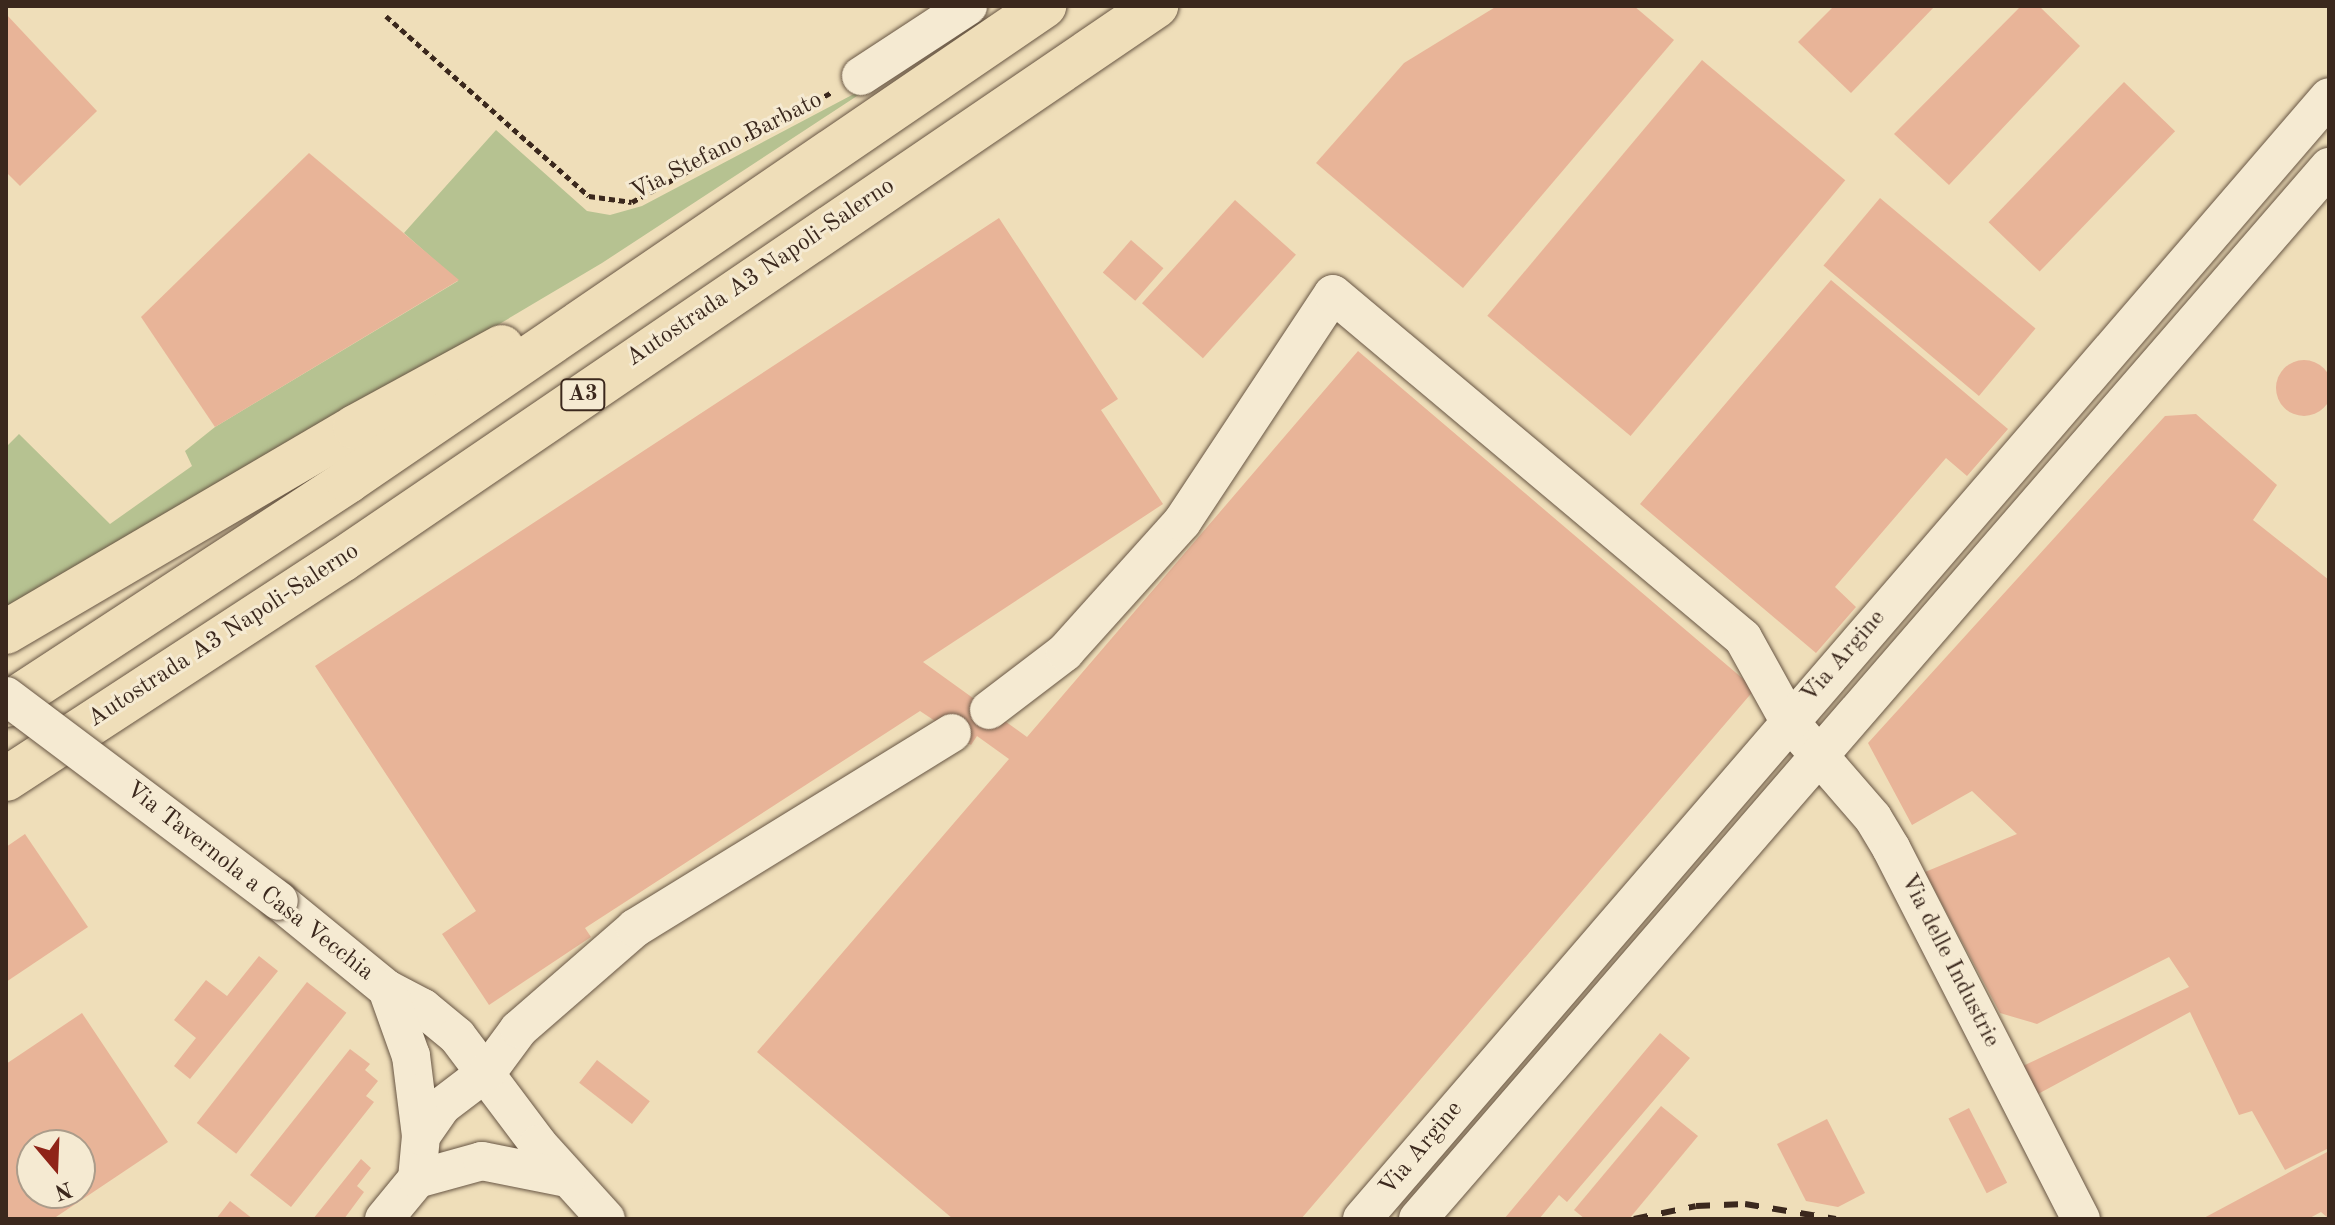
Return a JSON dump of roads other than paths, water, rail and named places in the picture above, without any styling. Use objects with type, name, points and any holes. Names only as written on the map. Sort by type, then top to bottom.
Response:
[{"type":"highway","name":"A3","points":[[6,705],[716,233],[1044,6]]},
{"type":"highway","name":"Autostrada A3 Napoli-Salerno","points":[[6,779],[342,560],[1156,6]]},
{"type":"highway","points":[[6,632],[355,427],[716,233]]},
{"type":"street","points":[[861,76],[968,6]]},
{"type":"street","name":"Via Argine","points":[[1362,1219],[2329,97]]},
{"type":"street","name":"Via Argine","points":[[1418,1219],[2329,167]]},
{"type":"street","name":"Via delle Industrie","points":[[989,710],[1065,652],[1182,522],[1333,294],[1743,638],[1789,721],[1873,818],[1891,848],[2081,1219]]},
{"type":"street","name":"Via Tavernola a Casa Vecchia","points":[[6,696],[279,901],[392,1001],[438,1019],[488,1071],[567,1178],[606,1219]]},
{"type":"street","points":[[421,1136],[442,1106],[488,1071],[519,1029],[635,928],[952,733]]},
{"type":"street","points":[[392,1001],[415,1079],[421,1136],[417,1179]]},
{"type":"street","points":[[384,1219],[417,1179],[445,1167],[482,1161],[567,1178]]},
{"type":"railway","points":[[1634,1219],[1696,1206],[1745,1204],[1836,1219]]}]
